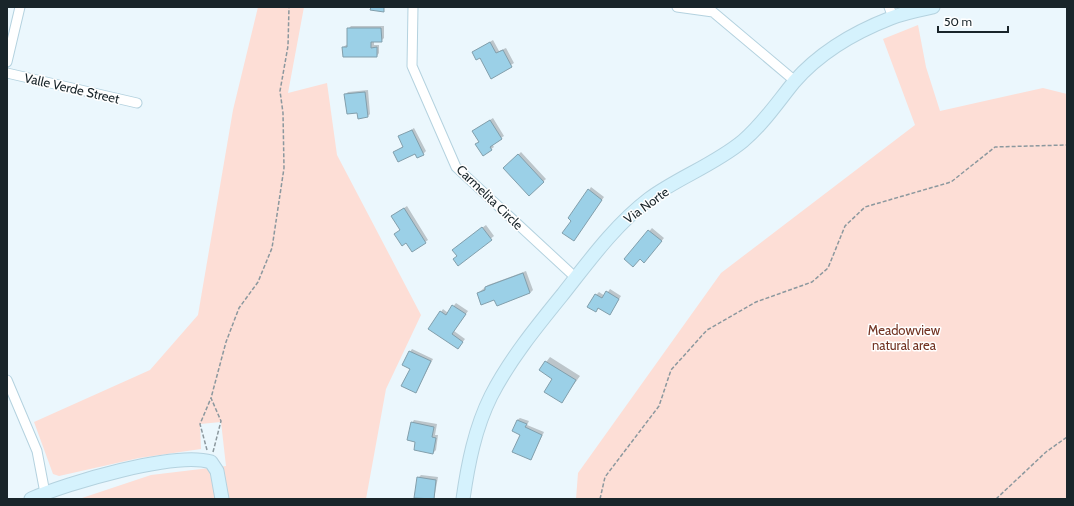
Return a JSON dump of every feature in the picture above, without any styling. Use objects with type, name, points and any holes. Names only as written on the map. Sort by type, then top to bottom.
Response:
[{"type":"street","points":[[7,62],[20,7]]},
{"type":"street","name":"Carmelita Circle","points":[[413,7],[412,66],[456,167],[576,278]]},
{"type":"street","points":[[677,7],[713,12],[795,81]]},
{"type":"street","name":"Via Norte","points":[[464,499],[467,467],[480,423],[491,396],[510,364],[535,329],[621,222],[650,198],[707,165],[742,141],[771,113],[795,81],[820,58],[847,38],[891,12],[933,7]]},
{"type":"street","name":"Valle Verde Street","points":[[7,74],[136,103]]},
{"type":"street","points":[[7,380],[37,451],[45,493]]},
{"type":"street","points":[[31,499],[45,493],[120,471],[172,462],[202,459],[211,462],[217,471],[222,499]]},
{"type":"path","points":[[211,462],[200,424],[211,398],[226,342],[239,308],[258,282],[272,248],[284,168],[283,113],[280,91],[288,46],[290,7]]},
{"type":"path","points":[[600,499],[605,476],[659,406],[671,370],[707,330],[756,302],[812,282],[828,268],[845,226],[864,207],[951,182],[995,147],[1067,145]]},
{"type":"path","points":[[211,398],[221,421],[211,462]]},
{"type":"path","points":[[996,499],[1046,452],[1067,437]]},
{"type":"green space","points":[[258,7],[304,7],[288,93],[327,83],[337,155],[421,315],[386,389],[366,499],[79,499],[151,475],[226,466],[221,422],[200,424],[201,449],[139,458],[59,476],[53,474],[34,422],[150,370],[198,315],[233,110]]},
{"type":"green space","name":"Meadowview natural area","points":[[918,25],[926,67],[940,111],[1043,88],[1067,94],[1067,499],[576,499],[578,473],[721,273],[915,125],[883,39]]},
{"type":"building","points":[[371,7],[384,7],[384,12],[370,10]]},
{"type":"building","points":[[347,28],[381,28],[382,42],[371,42],[371,48],[377,47],[377,57],[343,57],[342,47],[347,47]]},
{"type":"building","points":[[490,42],[496,53],[503,50],[512,67],[491,79],[480,58],[476,60],[472,52]]},
{"type":"building","points":[[365,92],[368,117],[358,119],[357,113],[347,114],[344,94]]},
{"type":"building","points":[[490,120],[502,139],[490,147],[492,150],[483,156],[475,144],[479,142],[472,131]]},
{"type":"building","points":[[412,130],[424,155],[417,158],[415,154],[398,162],[393,152],[403,147],[398,136]]},
{"type":"building","points":[[518,154],[544,182],[529,196],[503,168]]},
{"type":"building","points":[[588,189],[602,200],[574,241],[562,233],[571,221],[568,218]]},
{"type":"building","points":[[404,208],[426,243],[412,252],[406,243],[402,246],[394,234],[400,230],[391,216]]},
{"type":"building","points":[[482,227],[492,240],[458,266],[453,259],[457,256],[452,250]]},
{"type":"building","points":[[648,230],[662,241],[644,263],[640,259],[633,267],[624,259]]},
{"type":"building","points":[[523,273],[530,293],[497,306],[494,300],[481,305],[477,293],[485,290],[485,287]]},
{"type":"building","points":[[606,291],[619,299],[610,315],[598,308],[596,312],[587,307],[595,294],[602,298]]},
{"type":"building","points":[[452,305],[466,314],[452,334],[463,342],[458,349],[428,329],[440,311],[446,315]]},
{"type":"building","points":[[409,351],[431,361],[416,393],[401,386],[410,369],[402,365]]},
{"type":"building","points":[[545,361],[576,380],[562,403],[544,392],[552,379],[539,370]]},
{"type":"building","points":[[517,420],[527,424],[525,427],[542,435],[531,460],[512,452],[520,435],[512,431]]},
{"type":"building","points":[[411,422],[434,427],[432,437],[436,438],[433,454],[414,450],[415,442],[407,440]]},
{"type":"building","points":[[417,477],[436,480],[434,499],[414,498]]}]
